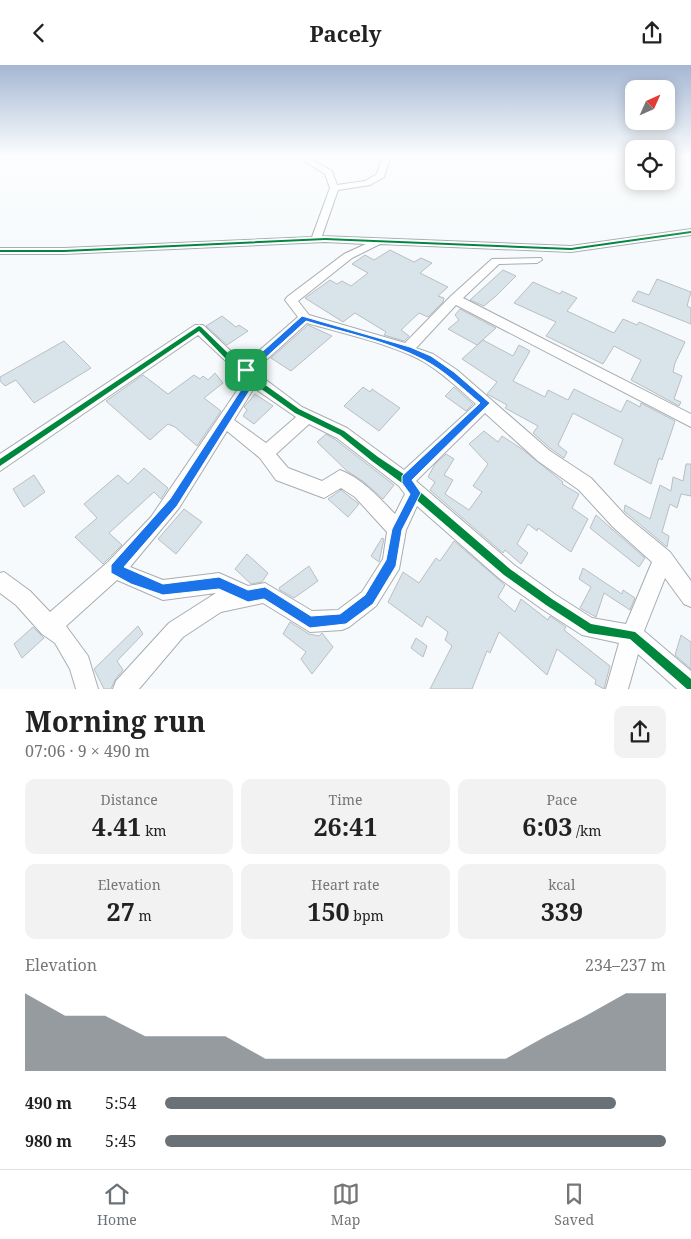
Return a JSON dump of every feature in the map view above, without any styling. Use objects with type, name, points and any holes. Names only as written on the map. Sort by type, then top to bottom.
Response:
[{"type":"street","points":[[316,240],[334,189],[332,184]]},
{"type":"street","points":[[334,189],[361,184]]},
{"type":"street","points":[[0,251],[64,251],[316,240],[571,249],[691,232]]},
{"type":"street","points":[[378,241],[348,256],[291,300],[305,318],[407,349],[428,358],[452,374],[544,456],[585,485],[619,521],[663,559],[691,597]]},
{"type":"street","points":[[407,349],[455,299],[496,261],[537,260]]},
{"type":"street","points":[[455,299],[691,421]]},
{"type":"street","points":[[50,627],[115,569],[173,502],[226,422],[249,375],[305,318]]},
{"type":"street","points":[[0,463],[199,328],[249,375],[297,411],[342,433],[375,459],[507,572],[589,628],[632,635],[691,686]]},
{"type":"street","points":[[124,689],[176,630],[217,603],[265,593],[310,622],[342,620],[369,599],[392,562],[397,529],[410,487],[486,403]]},
{"type":"street","points":[[266,453],[308,416]]},
{"type":"street","points":[[226,422],[266,453],[282,474],[324,490],[340,478],[361,491],[397,529]]},
{"type":"street","points":[[617,689],[632,635],[663,559]]},
{"type":"street","points":[[115,569],[135,580],[163,590],[219,583],[248,596]]},
{"type":"street","points":[[0,583],[4,582],[23,598],[50,627],[62,636],[80,664],[87,689]]},
{"type":"building","points":[[390,250],[414,262],[421,258],[432,263],[420,273],[448,287],[438,296],[444,298],[443,302],[428,317],[419,313],[401,330],[409,336],[404,341],[384,335],[386,332],[355,313],[343,322],[305,298],[330,280],[337,284],[342,281],[351,286],[368,273],[352,264],[365,255],[374,260]]},
{"type":"building","points":[[503,270],[516,276],[496,296],[484,306],[470,300]]},
{"type":"building","points":[[657,279],[691,292],[687,306],[691,308],[691,324],[632,301],[638,291],[649,295]]},
{"type":"building","points":[[533,282],[560,294],[562,291],[577,298],[567,311],[614,333],[623,319],[637,325],[639,322],[685,342],[673,372],[682,376],[674,399],[681,402],[679,406],[631,380],[641,360],[614,346],[603,364],[546,336],[556,322],[514,303]]},
{"type":"building","points":[[460,309],[496,328],[477,345],[448,329],[459,320],[455,315]]},
{"type":"building","points":[[222,316],[236,327],[239,325],[248,331],[227,345],[206,326]]},
{"type":"building","points":[[308,325],[332,336],[291,371],[271,358]]},
{"type":"building","points":[[483,340],[513,356],[519,345],[530,351],[513,381],[545,397],[548,390],[568,400],[574,389],[621,412],[627,400],[640,407],[641,403],[675,421],[662,460],[659,458],[651,484],[614,464],[623,439],[573,413],[558,445],[567,452],[564,458],[551,449],[533,433],[538,426],[505,408],[507,405],[487,394],[497,382],[462,359]]},
{"type":"building","points":[[64,341],[91,368],[34,403],[16,380],[5,386],[0,381],[0,377]]},
{"type":"building","points":[[215,373],[223,383],[204,398],[221,411],[197,446],[175,427],[168,424],[150,440],[106,401],[143,375],[168,394],[194,375],[200,379],[203,376],[208,380]]},
{"type":"building","points":[[363,387],[370,392],[372,389],[400,408],[379,431],[344,406]]},
{"type":"building","points":[[454,387],[473,404],[466,411],[445,396]]},
{"type":"building","points":[[255,394],[273,406],[254,424],[243,416],[247,410],[244,407]]},
{"type":"building","points":[[484,431],[498,442],[502,436],[522,449],[563,482],[562,484],[579,494],[572,508],[588,519],[571,552],[538,528],[537,531],[528,524],[517,544],[528,553],[521,564],[505,550],[503,553],[430,490],[435,482],[428,477],[435,464],[446,454],[454,459],[444,475],[453,480],[445,494],[469,510],[482,492],[473,486],[488,464],[469,444]]},
{"type":"building","points":[[326,434],[394,485],[383,499],[364,482],[347,471],[317,442]]},
{"type":"building","points":[[686,464],[691,464],[691,496],[681,494],[677,508],[670,504],[662,532],[669,536],[667,547],[624,511],[625,505],[650,519],[660,485],[671,491],[673,477],[683,481]]},
{"type":"building","points":[[144,468],[168,488],[161,499],[154,492],[109,533],[122,545],[103,564],[75,537],[97,518],[84,504],[118,475],[128,484]]},
{"type":"building","points":[[34,475],[45,492],[24,507],[13,489]]},
{"type":"building","points":[[341,490],[359,504],[348,517],[328,499]]},
{"type":"building","points":[[184,509],[202,522],[176,554],[158,539]]},
{"type":"building","points":[[596,515],[645,558],[639,567],[590,528]]},
{"type":"building","points":[[382,538],[384,539],[379,562],[371,556]]},
{"type":"building","points":[[454,541],[505,585],[498,597],[515,612],[521,599],[548,620],[550,616],[566,627],[564,630],[610,666],[604,689],[595,684],[596,680],[557,649],[547,675],[499,632],[490,653],[487,651],[472,689],[430,689],[452,646],[445,640],[448,632],[427,616],[422,627],[388,602],[403,572],[419,583],[436,558],[440,561]]},
{"type":"building","points":[[247,554],[268,573],[262,582],[251,584],[235,569]]},
{"type":"building","points":[[309,566],[318,581],[294,598],[280,590],[279,588]]},
{"type":"building","points":[[583,568],[622,594],[623,590],[635,598],[630,610],[604,593],[596,617],[580,608],[591,587],[579,579]]},
{"type":"building","points":[[290,622],[309,634],[319,636],[322,633],[333,647],[312,674],[301,659],[306,652],[283,634]]},
{"type":"building","points":[[138,626],[143,634],[117,661],[123,670],[111,689],[104,689],[94,669]]},
{"type":"building","points":[[33,627],[44,638],[22,658],[14,644]]},
{"type":"building","points":[[681,635],[691,642],[691,669],[675,655]]},
{"type":"building","points":[[416,638],[427,646],[423,657],[411,648]]},
{"type":"cycle path","points":[[0,251],[64,251],[325,239],[571,249],[691,232]]},
{"type":"cycle path","points":[[0,463],[199,328],[229,358],[246,370],[252,379],[297,411],[342,433],[405,480],[415,493],[507,572],[589,628],[632,635],[691,686]]},
{"type":"route","points":[[305,318],[365,338],[407,349],[428,358],[452,374],[486,403],[406,480],[416,493],[397,529],[392,562],[369,599],[342,620],[310,622],[265,593],[248,596],[219,583],[163,590],[135,580],[115,569],[157,523],[173,502],[226,422],[252,379],[246,370],[305,318]]}]
